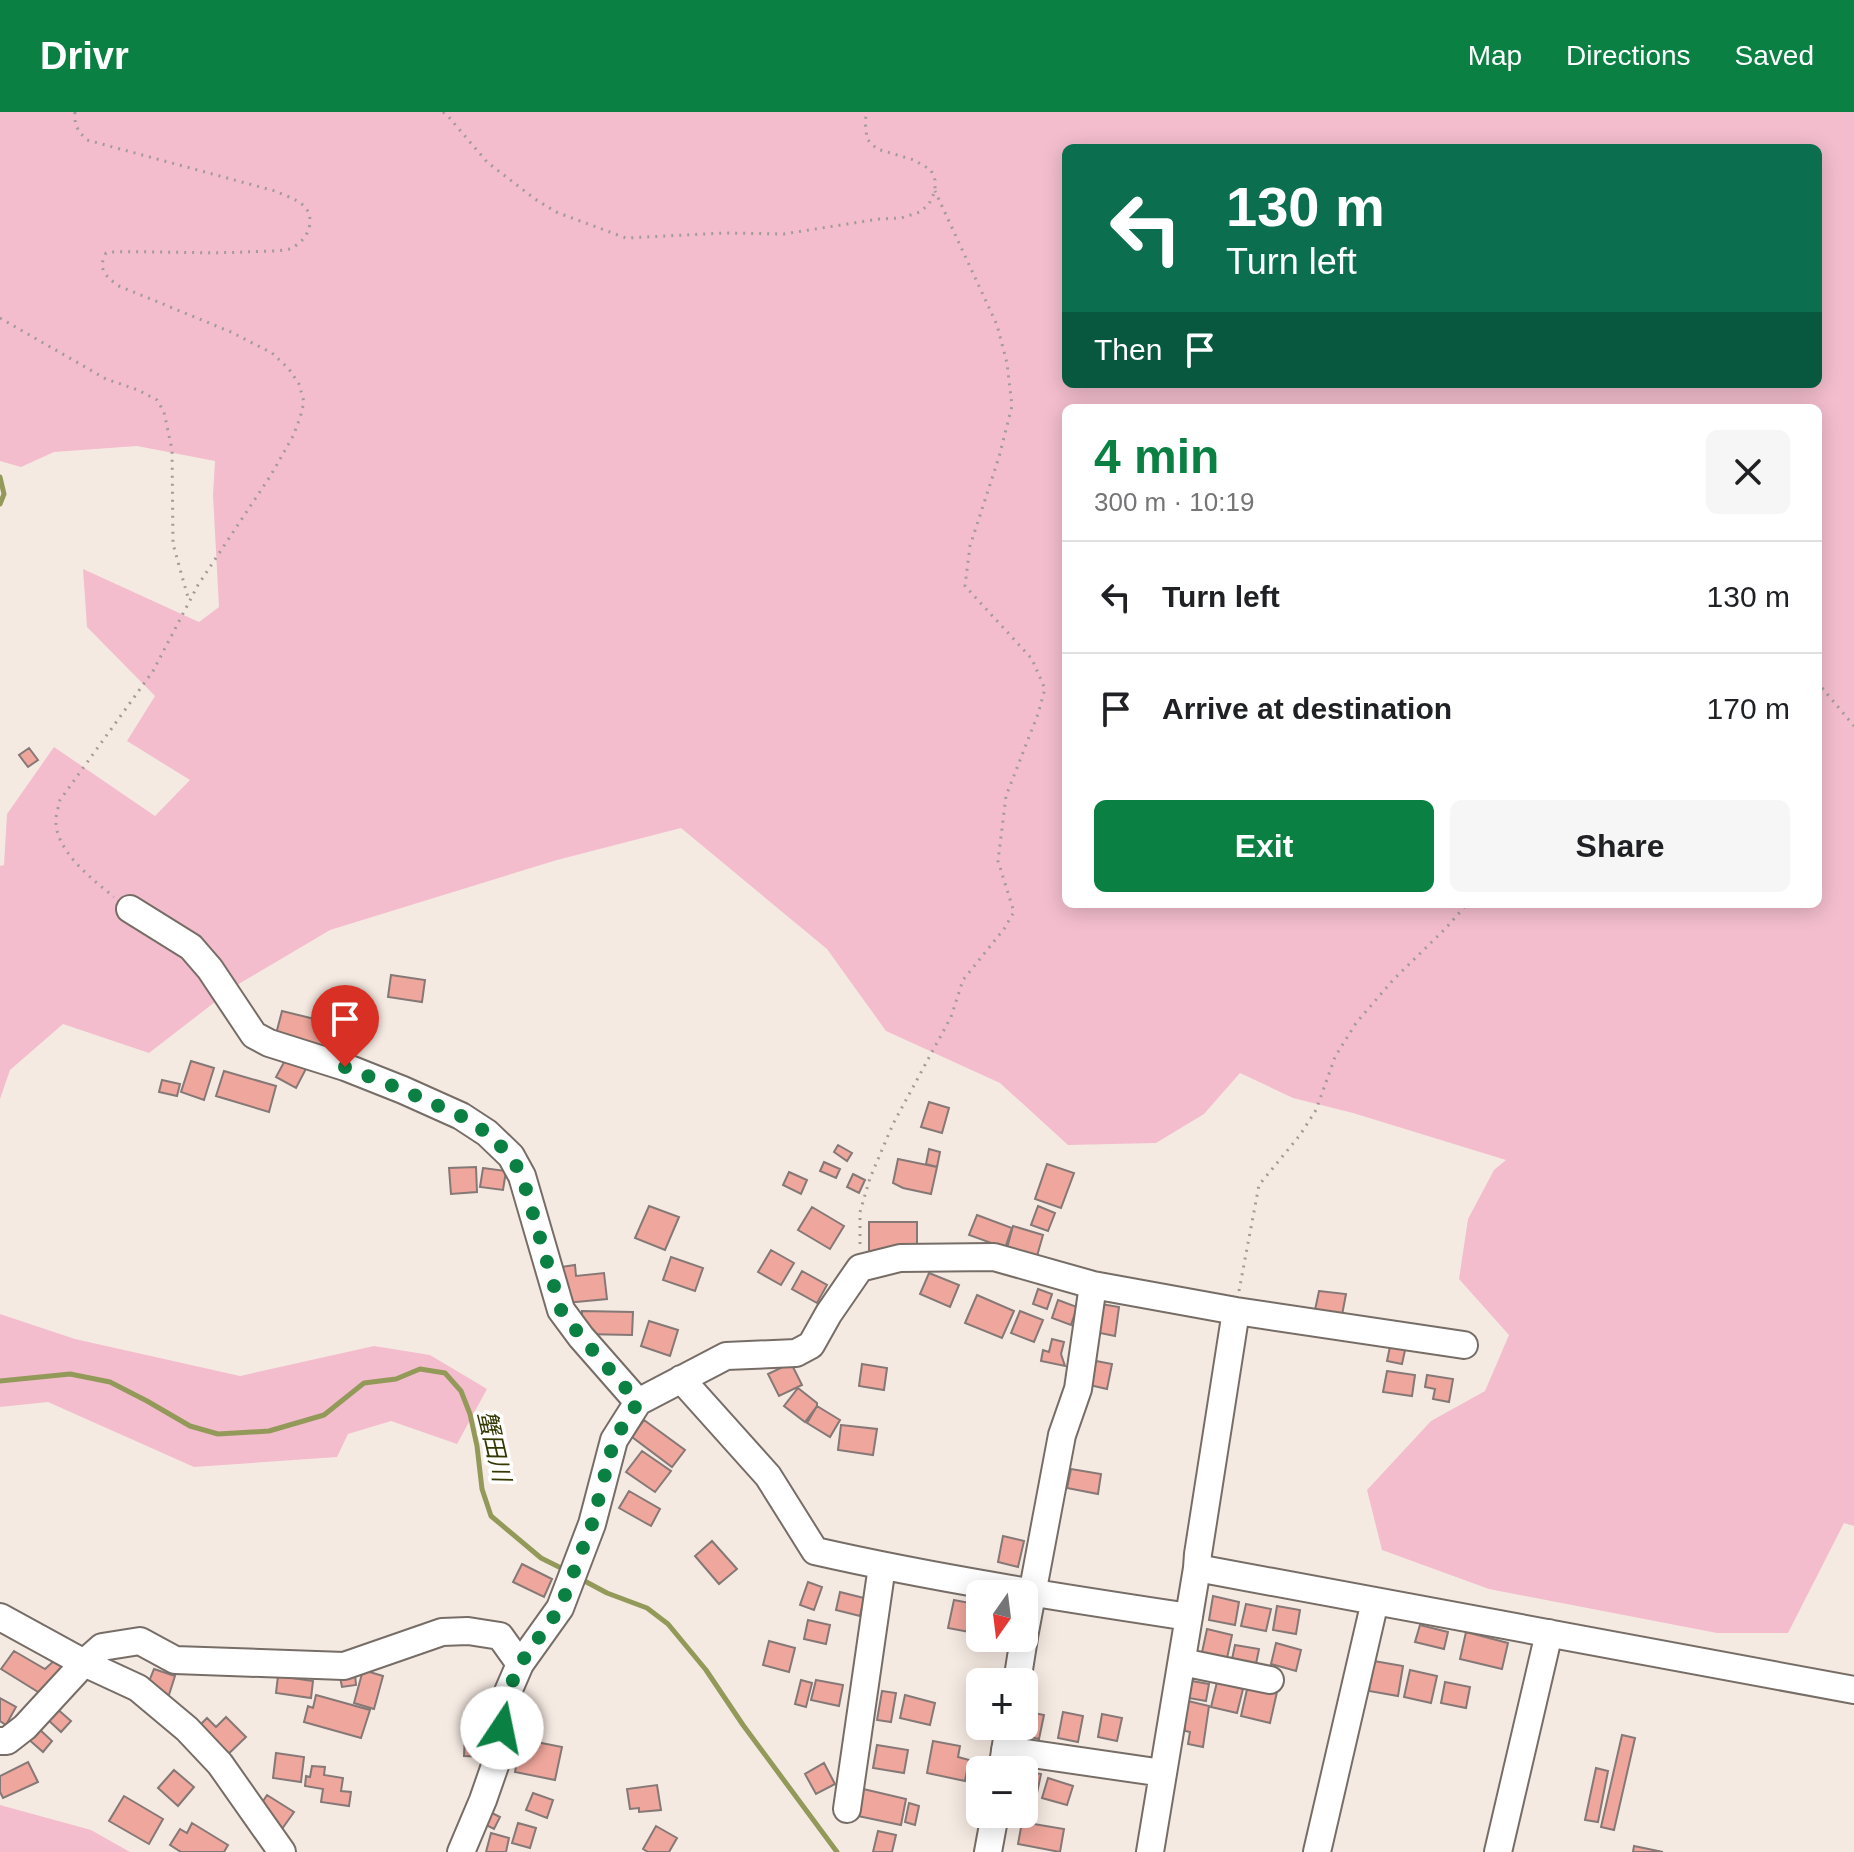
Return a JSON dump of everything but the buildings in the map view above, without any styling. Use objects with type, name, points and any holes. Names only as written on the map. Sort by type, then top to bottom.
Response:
[{"type":"street","points":[[130,909],[191,947],[210,969],[254,1035],[269,1043],[345,1067],[461,1116],[487,1133],[511,1156],[522,1176],[561,1310],[638,1402]]},
{"type":"street","points":[[461,1852],[499,1754],[504,1701],[520,1664],[560,1608],[592,1524],[614,1440],[638,1402],[726,1356],[796,1353],[811,1345],[860,1268],[900,1258],[994,1257],[1093,1285],[1236,1311],[1464,1345]]},
{"type":"street","points":[[1033,1580],[1062,1435],[1078,1389],[1093,1285]]},
{"type":"street","points":[[1150,1852],[1236,1311]]},
{"type":"street","points":[[681,1379],[768,1476],[815,1551],[966,1581]]},
{"type":"street","points":[[847,1809],[882,1566]]},
{"type":"street","points":[[1197,1568],[1854,1690]]},
{"type":"street","points":[[1038,1593],[1189,1617]]},
{"type":"street","points":[[1317,1852],[1375,1601]]},
{"type":"street","points":[[0,1617],[84,1663],[138,1688],[187,1729],[220,1764],[282,1852]]},
{"type":"street","points":[[0,1741],[7,1741],[25,1727],[102,1647],[140,1641],[175,1660],[344,1666],[442,1632],[468,1631],[500,1636],[520,1664]]},
{"type":"street","points":[[1498,1852],[1549,1633]]},
{"type":"street","points":[[1182,1662],[1270,1680]]},
{"type":"street","points":[[1005,1749],[1163,1773]]},
{"type":"street","points":[[988,1852],[992,1828]]},
{"type":"path","points":[[75,112],[74,123],[87,140],[275,191],[298,201],[310,216],[310,229],[291,248],[220,253],[113,252],[106,253],[102,260],[101,269],[107,278],[119,286],[231,332],[272,353],[299,384],[304,402],[293,436],[189,601],[153,671],[60,800],[55,820],[61,846],[94,881],[130,909]]},
{"type":"path","points":[[443,112],[487,162],[535,199],[556,212],[626,238],[724,233],[784,234],[901,218],[920,212],[929,204],[935,191],[931,170],[914,160],[877,149],[867,139],[867,112]]},
{"type":"path","points":[[860,1268],[860,1212],[870,1178],[893,1124],[951,1017],[963,980],[1014,912],[998,861],[1006,796],[1045,689],[1032,659],[965,586],[970,546],[1012,406],[1007,363],[997,325],[935,191]]},
{"type":"path","points":[[0,318],[106,379],[157,400],[164,412],[172,450],[173,544],[189,601]]},
{"type":"path","points":[[1822,686],[1854,726]]},
{"type":"path","points":[[1236,1311],[1259,1185],[1316,1110],[1335,1057],[1356,1023],[1464,908]]},
{"type":"shaded area","points":[[0,112],[1854,112],[1854,1526],[1844,1523],[1788,1633],[1717,1633],[1489,1589],[1382,1550],[1367,1490],[1431,1421],[1485,1391],[1509,1335],[1459,1279],[1468,1219],[1494,1170],[1506,1160],[1293,1098],[1240,1073],[1204,1114],[1156,1143],[1068,1145],[1000,1083],[886,1031],[827,949],[681,828],[557,860],[330,930],[237,985],[149,1053],[63,1024],[10,1070],[0,1099],[0,866],[4,865],[7,814],[54,747],[155,816],[190,780],[127,741],[155,696],[87,627],[83,569],[199,622],[219,607],[213,495],[215,461],[137,446],[54,452],[21,467],[0,461]]},
{"type":"shaded area","points":[[0,1314],[75,1339],[240,1376],[374,1346],[430,1355],[487,1389],[457,1444],[391,1421],[348,1434],[337,1457],[194,1467],[48,1402],[0,1407]]},
{"type":"shaded area","points":[[0,1805],[91,1830],[130,1852],[0,1852]]},
{"type":"waterway","name":"蟹田川","points":[[0,477],[4,494],[0,504]]},
{"type":"waterway","name":"蟹田川","points":[[0,1381],[70,1374],[110,1382],[190,1426],[218,1434],[269,1431],[324,1415],[364,1383],[396,1379],[420,1369],[445,1373],[461,1391],[470,1414],[482,1489],[491,1516],[541,1558],[567,1571]]},
{"type":"waterway","name":"蟹田川","points":[[579,1578],[607,1593],[647,1608],[668,1624],[706,1670],[837,1852]]},
{"type":"route","points":[[345,1067],[461,1116],[487,1133],[511,1156],[522,1176],[561,1310],[638,1402],[614,1440],[592,1524],[560,1608],[520,1664],[504,1701],[502,1728]]}]
